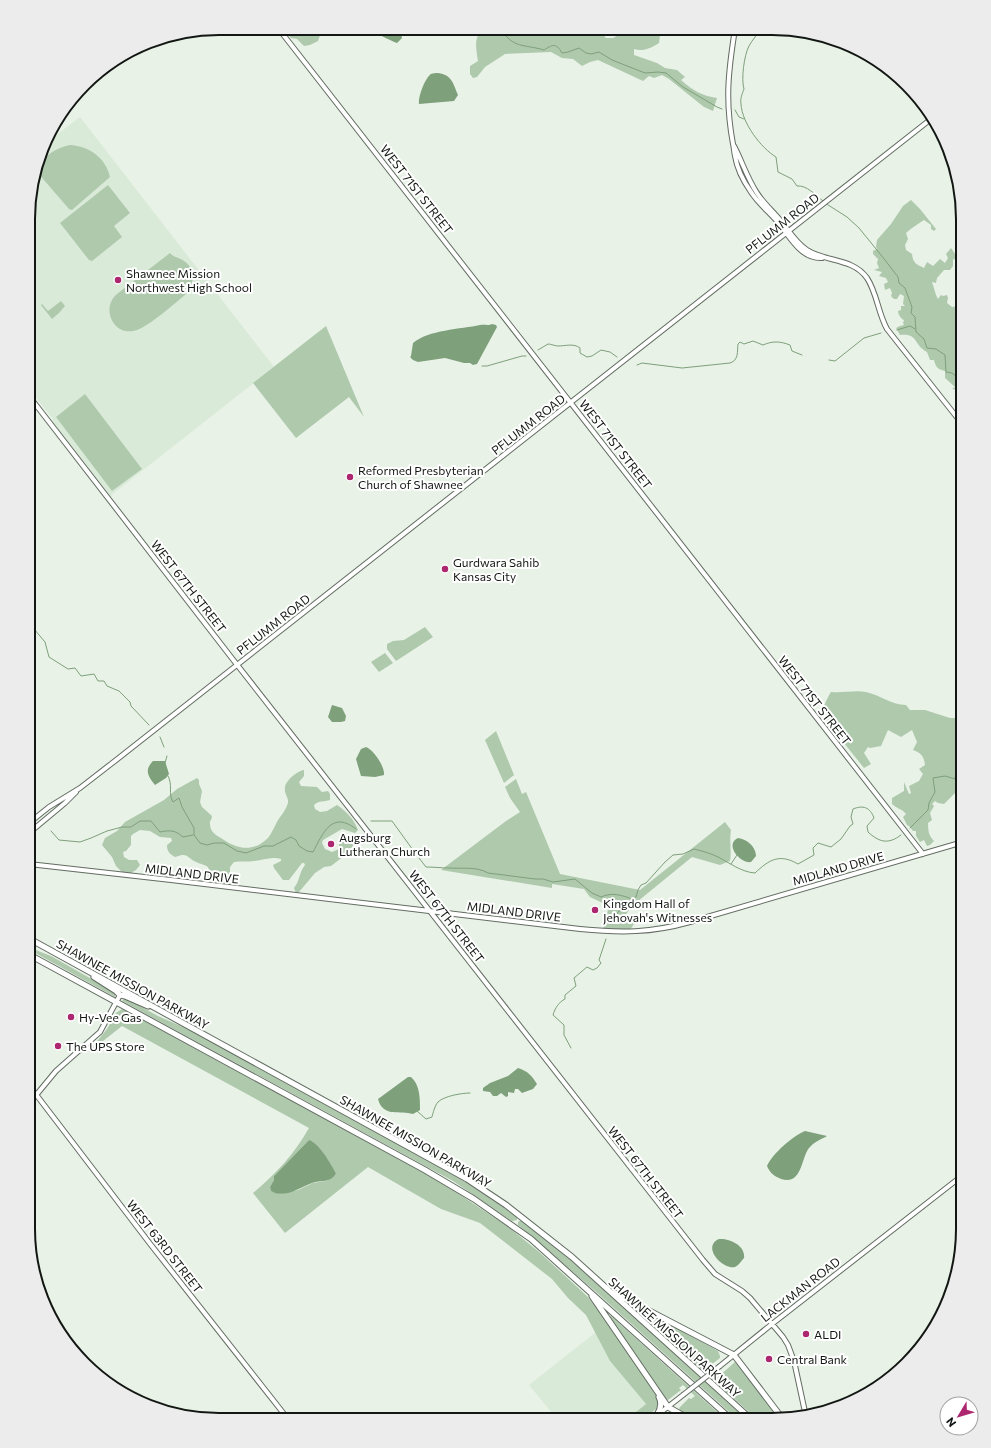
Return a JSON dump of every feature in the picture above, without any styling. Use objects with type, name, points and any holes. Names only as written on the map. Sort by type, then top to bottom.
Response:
[{"type":"highway","name":"SHAWNEE MISSION PARKWAY","points":[[35,942],[467,1179],[506,1205],[547,1236],[606,1287],[744,1413]]},
{"type":"highway","name":"SHAWNEE MISSION PARKWAY","points":[[35,958],[450,1184],[494,1212],[550,1255],[724,1413]]},
{"type":"highway","points":[[78,966],[100,982],[116,990],[120,995],[171,1016]]},
{"type":"highway","points":[[585,1287],[608,1318],[668,1407],[679,1413]]},
{"type":"highway","points":[[606,1287],[734,1355],[778,1413]]},
{"type":"highway","points":[[652,1384],[661,1401],[661,1407],[658,1413]]},
{"type":"street","name":"WEST 71ST STREET","points":[[283,35],[923,854]]},
{"type":"street","points":[[734,35],[729,69],[728,107],[734,146],[756,192],[762,201],[776,215],[788,232],[806,249],[824,258],[850,264],[866,277],[872,289],[881,319],[887,329],[956,419]]},
{"type":"street","name":"PFLUMM ROAD","points":[[35,818],[80,788],[928,122]]},
{"type":"street","name":"WEST 67TH STREET","points":[[35,404],[714,1274],[742,1291],[750,1298],[783,1337],[792,1354],[804,1410]]},
{"type":"street","name":"PFLUMM ROAD","points":[[35,828],[65,803],[80,788]]},
{"type":"street","name":"MIDLAND DRIVE","points":[[35,865],[605,932],[642,932],[696,921],[956,844]]},
{"type":"street","points":[[37,1094],[56,1071],[100,1032],[120,995]]},
{"type":"street","name":"WEST 63RD STREET","points":[[37,1094],[151,1246],[283,1413]]},
{"type":"street","name":"LACKMAN ROAD","points":[[660,1413],[956,1180]]},
{"type":"shaded area","points":[[289,35],[320,35],[318,41],[304,46],[297,39],[291,38]]},
{"type":"shaded area","points":[[380,35],[401,35],[402,38],[397,43]]},
{"type":"shaded area","points":[[478,35],[603,35],[606,38],[613,38],[618,35],[660,35],[659,43],[647,49],[634,49],[634,55],[657,63],[665,68],[677,70],[685,77],[681,80],[689,87],[702,94],[717,98],[713,111],[704,107],[662,75],[654,78],[649,76],[643,81],[598,60],[582,66],[573,59],[562,58],[551,52],[505,54],[485,67],[477,77],[473,78],[470,74],[470,66],[478,61],[476,41]]},
{"type":"shaded area","points":[[431,74],[443,74],[451,80],[458,95],[454,101],[419,104],[421,92],[426,79]]},
{"type":"shaded area","name":"Shawnee Mission Northwest High School","points":[[80,117],[274,367],[110,496],[54,424],[52,418],[35,397],[35,207],[41,172],[55,136]]},
{"type":"shaded area","points":[[64,146],[77,146],[96,154],[105,164],[110,177],[72,210],[69,209],[40,176],[46,157]]},
{"type":"shaded area","points":[[108,185],[130,213],[114,226],[122,237],[92,261],[89,260],[60,223]]},
{"type":"shaded area","points":[[911,200],[936,229],[934,231],[931,229],[931,225],[924,220],[906,233],[908,239],[905,245],[906,250],[912,254],[914,261],[917,264],[924,268],[927,262],[933,266],[940,259],[945,263],[948,258],[946,254],[951,248],[956,255],[956,260],[953,259],[953,266],[950,270],[944,270],[937,278],[936,283],[932,282],[938,299],[941,295],[947,295],[947,303],[952,307],[956,306],[956,390],[952,389],[955,387],[945,378],[945,371],[937,367],[934,360],[930,360],[927,352],[913,338],[906,335],[900,335],[896,328],[904,325],[904,320],[898,311],[901,310],[901,306],[905,306],[903,304],[904,296],[900,294],[897,299],[894,299],[891,296],[892,293],[890,288],[885,290],[884,284],[888,282],[886,278],[879,276],[882,272],[874,270],[879,268],[877,263],[878,259],[873,254],[873,251],[877,249],[877,240],[891,224],[903,206]]},
{"type":"shaded area","points":[[170,253],[184,261],[191,268],[193,277],[191,287],[185,295],[142,328],[129,331],[122,330],[116,326],[110,314],[112,300],[117,294]]},
{"type":"shaded area","points":[[61,301],[65,306],[52,319],[41,305],[42,304],[48,311]]},
{"type":"shaded area","points":[[492,324],[496,325],[497,327],[477,364],[473,365],[470,363],[445,358],[418,362],[410,357],[413,343],[427,335]]},
{"type":"shaded area","points":[[326,326],[364,417],[349,397],[296,438],[253,383]]},
{"type":"shaded area","points":[[85,394],[142,469],[112,491],[56,417]]},
{"type":"shaded area","points":[[425,627],[433,637],[396,661],[387,649],[387,644],[393,641],[404,640]]},
{"type":"shaded area","points":[[385,653],[393,663],[379,672],[371,662]]},
{"type":"shaded area","points":[[858,691],[876,695],[901,705],[906,705],[910,710],[925,710],[950,718],[956,718],[956,792],[944,804],[935,801],[932,804],[934,806],[930,813],[932,820],[928,823],[928,826],[930,835],[934,841],[930,845],[927,846],[924,840],[920,842],[916,836],[916,831],[913,831],[907,825],[903,817],[906,814],[892,804],[892,798],[904,791],[904,782],[909,794],[911,793],[909,786],[919,781],[923,774],[919,769],[925,765],[925,762],[922,755],[913,750],[917,742],[912,730],[901,737],[888,730],[881,746],[868,747],[864,753],[871,764],[864,768],[820,713],[831,692]]},
{"type":"shaded area","points":[[332,705],[342,708],[346,716],[345,721],[332,722],[328,717]]},
{"type":"shaded area","points":[[496,731],[514,775],[504,783],[485,740]]},
{"type":"shaded area","points":[[366,747],[378,759],[383,768],[384,775],[375,777],[361,776],[356,759],[361,749]]},
{"type":"shaded area","points":[[153,761],[165,761],[169,774],[166,778],[155,785],[150,779],[148,773],[150,764]]},
{"type":"shaded area","points":[[304,770],[304,776],[299,782],[301,786],[317,787],[322,792],[328,791],[330,794],[330,800],[316,803],[314,805],[315,809],[320,812],[327,811],[337,805],[344,810],[354,822],[358,830],[355,833],[342,829],[323,840],[322,843],[325,849],[332,852],[339,849],[339,843],[346,838],[354,837],[359,839],[344,856],[331,866],[324,867],[315,873],[299,892],[296,893],[294,888],[305,865],[304,863],[302,863],[289,880],[283,880],[273,865],[281,861],[281,859],[271,858],[234,862],[230,867],[230,885],[205,880],[205,876],[209,870],[208,867],[185,855],[173,856],[167,847],[167,845],[172,841],[171,838],[160,837],[150,831],[140,830],[133,834],[131,836],[131,845],[126,851],[123,852],[124,857],[129,860],[137,860],[140,865],[136,870],[129,874],[122,872],[116,866],[112,857],[102,845],[105,838],[117,831],[125,822],[164,800],[177,789],[197,778],[202,791],[200,802],[202,807],[212,816],[210,823],[213,832],[227,842],[239,847],[244,848],[256,846],[268,838],[286,809],[288,803],[285,790],[287,782],[295,774]]},
{"type":"shaded area","points":[[516,779],[522,794],[526,792],[560,874],[640,890],[725,822],[731,830],[730,861],[720,865],[692,857],[632,906],[624,917],[634,924],[630,930],[603,929],[609,906],[590,897],[584,889],[552,884],[552,888],[441,870],[520,812],[510,798],[505,787]]},
{"type":"shaded area","points":[[738,838],[748,842],[753,847],[756,856],[751,862],[742,860],[735,853],[733,845],[734,841]]},
{"type":"shaded area","points":[[35,950],[51,956],[111,990],[115,994],[115,997],[35,953]]},
{"type":"shaded area","points":[[127,999],[158,1016],[190,1030],[456,1176],[517,1216],[517,1220],[512,1221],[453,1181],[122,1001]]},
{"type":"shaded area","points":[[122,1009],[426,1174],[507,1226],[538,1251],[587,1296],[599,1310],[657,1396],[659,1403],[657,1408],[651,1413],[635,1413],[646,1404],[610,1361],[586,1315],[568,1298],[552,1279],[480,1223],[441,1209],[368,1167],[285,1233],[253,1193],[284,1163],[309,1128],[122,1026],[93,1049],[94,1045],[107,1029],[116,1013]],"holes":[[[309,1140],[331,1164],[336,1173],[326,1181],[313,1183],[298,1190],[280,1194],[271,1191],[270,1187],[274,1180],[274,1176]]]},
{"type":"shaded area","points":[[518,1068],[527,1072],[537,1084],[533,1089],[522,1093],[518,1089],[515,1089],[514,1093],[508,1092],[508,1096],[506,1097],[501,1093],[497,1096],[493,1096],[490,1092],[483,1091],[483,1088],[490,1083],[508,1076]]},
{"type":"shaded area","points":[[408,1077],[411,1077],[414,1080],[418,1088],[420,1096],[420,1110],[413,1114],[392,1112],[384,1109],[380,1105],[378,1099]]},
{"type":"shaded area","points":[[805,1131],[827,1136],[815,1142],[809,1148],[806,1152],[800,1170],[793,1179],[781,1179],[774,1175],[769,1171],[767,1166],[770,1161],[795,1136]]},
{"type":"shaded area","points":[[309,1140],[317,1145],[331,1164],[336,1173],[334,1176],[329,1180],[312,1183],[286,1193],[281,1194],[271,1191],[270,1187],[274,1180],[274,1176]]},
{"type":"shaded area","points":[[521,1220],[560,1250],[739,1413],[730,1413],[595,1291],[518,1225],[518,1222]]},
{"type":"shaded area","points":[[719,1239],[732,1241],[740,1246],[744,1254],[744,1258],[735,1267],[730,1267],[720,1262],[713,1252],[712,1247]]},
{"type":"shaded area","points":[[632,1304],[718,1351],[720,1358],[707,1368],[717,1378],[735,1362],[775,1413],[750,1413],[631,1306]]},
{"type":"shaded area","points":[[611,1316],[718,1413],[682,1413],[679,1408],[689,1398],[691,1399],[695,1396],[683,1385],[679,1388],[681,1390],[668,1400],[665,1399],[609,1317]]},
{"type":"shaded area","points":[[596,1332],[610,1361],[646,1404],[635,1413],[552,1413],[529,1385]]},
{"type":"waterway","points":[[505,35],[510,40],[520,45],[544,50],[549,47],[556,46],[562,53],[579,48],[586,53],[591,54],[599,52],[612,60],[645,73],[666,73],[683,87],[722,109]]},
{"type":"waterway","points":[[756,35],[747,50],[744,61],[744,89],[741,96],[741,102],[745,119],[753,134],[764,148],[776,157],[778,172],[792,179],[797,186],[808,189],[823,201]]},
{"type":"waterway","points":[[735,110],[739,117],[744,119]]},
{"type":"waterway","points":[[825,203],[847,217],[859,228],[898,277],[899,283],[905,288],[912,307],[911,313],[915,317],[916,332],[924,339],[927,348],[936,349],[945,355],[946,372],[952,373],[956,376]]},
{"type":"waterway","points":[[897,330],[910,326],[915,329]]},
{"type":"waterway","points":[[829,360],[835,361],[864,338],[881,333]]},
{"type":"waterway","points":[[637,365],[642,363],[682,368],[730,363],[736,358],[738,344],[740,342],[744,344],[753,341],[763,345],[776,342],[790,345],[792,351],[802,355]]},
{"type":"waterway","points":[[538,350],[548,344],[558,346],[572,345],[578,346],[580,348],[580,353],[587,357],[592,356],[601,350],[610,352],[617,357]]},
{"type":"waterway","points":[[482,366],[526,356]]},
{"type":"waterway","points":[[35,630],[45,642],[49,657],[68,669],[75,668],[81,676],[94,674],[98,681],[104,681],[107,686],[119,691],[149,725]]},
{"type":"waterway","points":[[160,737],[164,747]]},
{"type":"waterway","points":[[165,763],[167,756]]},
{"type":"waterway","points":[[910,828],[928,810],[929,803],[935,792],[933,778],[945,776],[955,779],[956,771]]},
{"type":"waterway","points":[[168,776],[173,802],[179,798],[182,807],[194,828],[194,835],[200,843],[207,845],[224,843],[237,851],[246,853],[264,846],[273,846],[291,837],[296,840],[299,846],[307,851],[313,852],[325,831],[334,823],[341,822],[356,829]]},
{"type":"waterway","points":[[419,858],[426,867],[479,869],[488,873],[543,879],[553,882],[575,879],[592,893],[601,897],[613,894],[632,899],[636,897],[641,885],[646,883],[673,855],[683,854],[694,849],[706,852],[740,869],[755,873],[765,865],[775,860],[785,859],[798,864],[814,855],[813,848],[818,843],[831,847],[841,839],[853,824],[851,817],[853,809],[860,807],[868,809],[872,814],[874,818],[867,826],[868,832],[876,838],[888,841],[901,835]]},
{"type":"waterway","points":[[51,831],[59,840],[80,842],[107,831],[122,827],[131,827],[140,821],[151,821],[160,832],[172,831],[183,837],[193,835]]},
{"type":"waterway","points":[[371,821],[392,821],[413,850]]},
{"type":"waterway","points":[[731,864],[737,855]]},
{"type":"waterway","points":[[611,924],[618,912],[628,905],[632,899]]},
{"type":"waterway","points":[[571,1048],[564,1035],[564,1025],[553,1015],[555,1010],[565,999],[565,995],[576,986],[574,978],[587,967],[593,970],[601,963],[599,960],[606,939]]},
{"type":"waterway","points":[[417,1111],[426,1119],[432,1117],[436,1105],[444,1098],[453,1095],[470,1093]]},
{"type":"place","name":"Shawnee Mission Northwest High School","points":[[118,280]]},
{"type":"place","name":"Reformed Presbyterian Church of Shawnee","points":[[350,477]]},
{"type":"place","name":"Gurdwara Sahib Kansas City","points":[[445,569]]},
{"type":"place","name":"Augsburg Lutheran Church","points":[[331,844]]},
{"type":"place","name":"Kingdom Hall of Jehovah's Witnesses","points":[[595,910]]},
{"type":"place","name":"Hy-Vee Gas","points":[[71,1017]]},
{"type":"place","name":"The UPS Store","points":[[58,1046]]},
{"type":"place","name":"ALDI","points":[[806,1334]]},
{"type":"place","name":"Central Bank","points":[[769,1359]]}]
